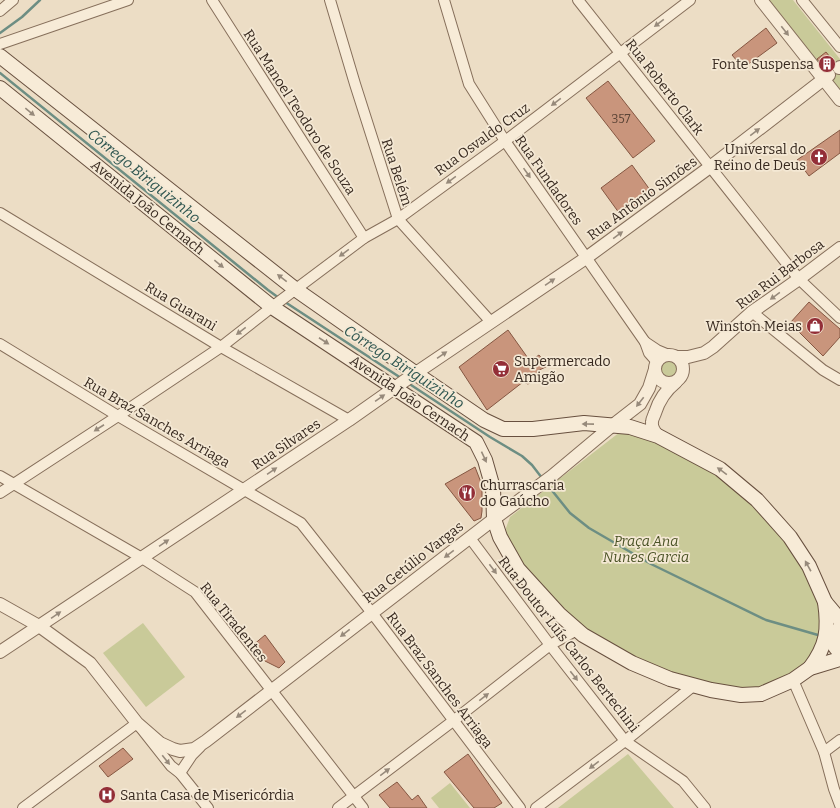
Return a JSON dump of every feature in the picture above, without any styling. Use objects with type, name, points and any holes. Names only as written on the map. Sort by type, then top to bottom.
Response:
[{"type":"main road","name":"Avenida João Cernach","points":[[0,56],[291,292],[405,380],[476,442],[485,460],[494,488],[494,519],[500,537],[518,569],[559,614],[583,635],[632,663],[670,679],[711,690],[741,694],[761,694],[793,680],[810,668],[840,659]]},
{"type":"main road","name":"Avenida João Cernach","points":[[0,88],[274,305],[405,380],[503,429],[533,429],[584,423],[630,427],[658,436],[720,469],[758,500],[790,537],[809,566],[825,602],[840,620]]},
{"type":"main road","points":[[810,668],[818,658],[827,631],[825,602]]},
{"type":"main road","points":[[840,628],[837,630],[835,635],[834,644],[840,652]]},
{"type":"street","points":[[0,11],[13,0]]},
{"type":"street","points":[[0,44],[128,0]]},
{"type":"street","name":"Rua Manoel Teodoro de Souza","points":[[212,0],[364,238]]},
{"type":"street","name":"Rua Belém","points":[[330,0],[398,219],[491,322]]},
{"type":"street","name":"Rua Roberto Clark","points":[[578,0],[798,279],[840,318]]},
{"type":"street","name":"Rua Osvaldo Cruz","points":[[0,493],[118,416],[221,346],[364,238],[398,219],[505,141],[690,0]]},
{"type":"street","points":[[761,0],[826,77],[840,100]]},
{"type":"street","points":[[802,0],[840,47]]},
{"type":"street","name":"Rua Fundadores","points":[[447,1],[469,84],[505,141],[645,342],[656,366]]},
{"type":"street","name":"Rua Antônio Simões","points":[[586,258],[710,167],[826,77]]},
{"type":"street","name":"Rua Guarani","points":[[0,213],[221,346],[349,420]]},
{"type":"street","name":"Rua Rui Barbosa","points":[[673,356],[688,357],[704,353],[752,312],[840,248]]},
{"type":"street","name":"Rua Silvares","points":[[0,652],[349,420],[405,380],[586,258]]},
{"type":"street","points":[[752,312],[823,370],[840,380]]},
{"type":"street","name":"Rua Fundadores","points":[[645,342],[657,350],[673,356]]},
{"type":"street","name":"Rua Braz Sanches Arriaga","points":[[0,344],[118,416],[301,523],[372,613],[520,808]]},
{"type":"street","points":[[658,436],[652,427],[657,404],[668,389],[680,379],[684,369],[680,360],[673,356],[662,357],[656,366],[657,378],[668,384],[676,382]]},
{"type":"street","name":"Rua Getúlio Vargas","points":[[180,773],[192,755],[206,741],[552,476],[640,404],[649,388],[656,366]]},
{"type":"street","name":"Rua Tiradentes","points":[[0,476],[142,558],[195,592],[363,808]]},
{"type":"street","name":"Rua Doutor Luís Carlos Bertechini","points":[[470,538],[550,645],[626,741],[683,781],[705,808]]},
{"type":"street","points":[[0,604],[39,626],[90,663],[171,766],[180,773],[208,808]]},
{"type":"street","points":[[338,808],[550,645],[577,630]]},
{"type":"street","points":[[793,680],[824,752],[840,806]]},
{"type":"street","points":[[536,808],[626,741],[693,686]]},
{"type":"street","points":[[137,723],[160,743],[173,750],[180,751],[194,748],[206,741]]},
{"type":"street","points":[[23,808],[137,723]]},
{"type":"street","points":[[824,752],[840,740]]},
{"type":"green space","points":[[756,0],[793,0],[840,59],[840,105]]},
{"type":"green space","points":[[668,361],[674,364],[677,370],[674,376],[668,379],[662,376],[659,370],[662,364]]},
{"type":"green space","name":"Praça Ana Nunes Garcia","points":[[620,432],[634,433],[652,439],[700,463],[741,492],[792,549],[819,601],[824,626],[811,661],[785,679],[754,689],[717,686],[650,666],[584,631],[531,579],[507,540],[506,528],[510,517]]},
{"type":"green space","points":[[143,623],[185,677],[146,707],[103,653]]},
{"type":"green space","points":[[628,754],[674,808],[558,808]]},
{"type":"green space","points":[[450,783],[470,808],[439,808],[431,798]]},
{"type":"building","points":[[766,28],[777,43],[743,68],[732,55]]},
{"type":"building","points":[[826,52],[834,62],[832,68],[825,69],[817,59]]},
{"type":"building","points":[[608,81],[655,141],[633,158],[586,98]]},
{"type":"building","name":"Universal do Reino de Deus","points":[[840,130],[840,153],[809,176],[797,160]]},
{"type":"building","points":[[632,165],[653,194],[622,217],[601,188]]},
{"type":"building","name":"Winston Meias","points":[[809,302],[840,329],[840,337],[823,356],[790,323]]},
{"type":"building","name":"Supermercado Amigão","points":[[508,330],[530,361],[539,355],[548,366],[537,371],[538,378],[528,384],[523,382],[487,410],[459,367]]},
{"type":"building","name":"Churrascaria do Gaúcho","points":[[475,467],[482,485],[482,511],[481,518],[474,521],[445,484]]},
{"type":"building","points":[[265,635],[285,662],[279,668],[265,661],[252,646]]},
{"type":"building","points":[[123,748],[133,759],[108,777],[99,766]]},
{"type":"building","points":[[468,754],[502,803],[494,808],[474,808],[444,772]]},
{"type":"building","points":[[397,782],[412,800],[418,795],[427,808],[390,808],[379,795]]},
{"type":"waterway","points":[[0,33],[22,17],[40,0]]},
{"type":"waterway","name":"Córrego Biriguizinho","points":[[0,73],[279,298]]},
{"type":"waterway","name":"Córrego Biriguizinho","points":[[285,302],[401,378]]},
{"type":"waterway","name":"Córrego Biriguizinho","points":[[408,383],[490,437],[522,456],[532,465],[542,478]]},
{"type":"waterway","name":"Córrego Biriguizinho","points":[[546,483],[570,513],[589,528],[651,564],[766,620],[818,635]]},
{"type":"place","name":"Fonte Suspensa","points":[[827,64]]},
{"type":"place","name":"Universal do Reino de Deus","points":[[819,157]]},
{"type":"place","name":"Winston Meias","points":[[815,326]]},
{"type":"place","name":"Supermercado Amigão","points":[[501,369]]},
{"type":"place","name":"Churrascaria do Gaúcho","points":[[467,493]]},
{"type":"place","name":"Santa Casa de Misericórdia","points":[[107,795]]}]
